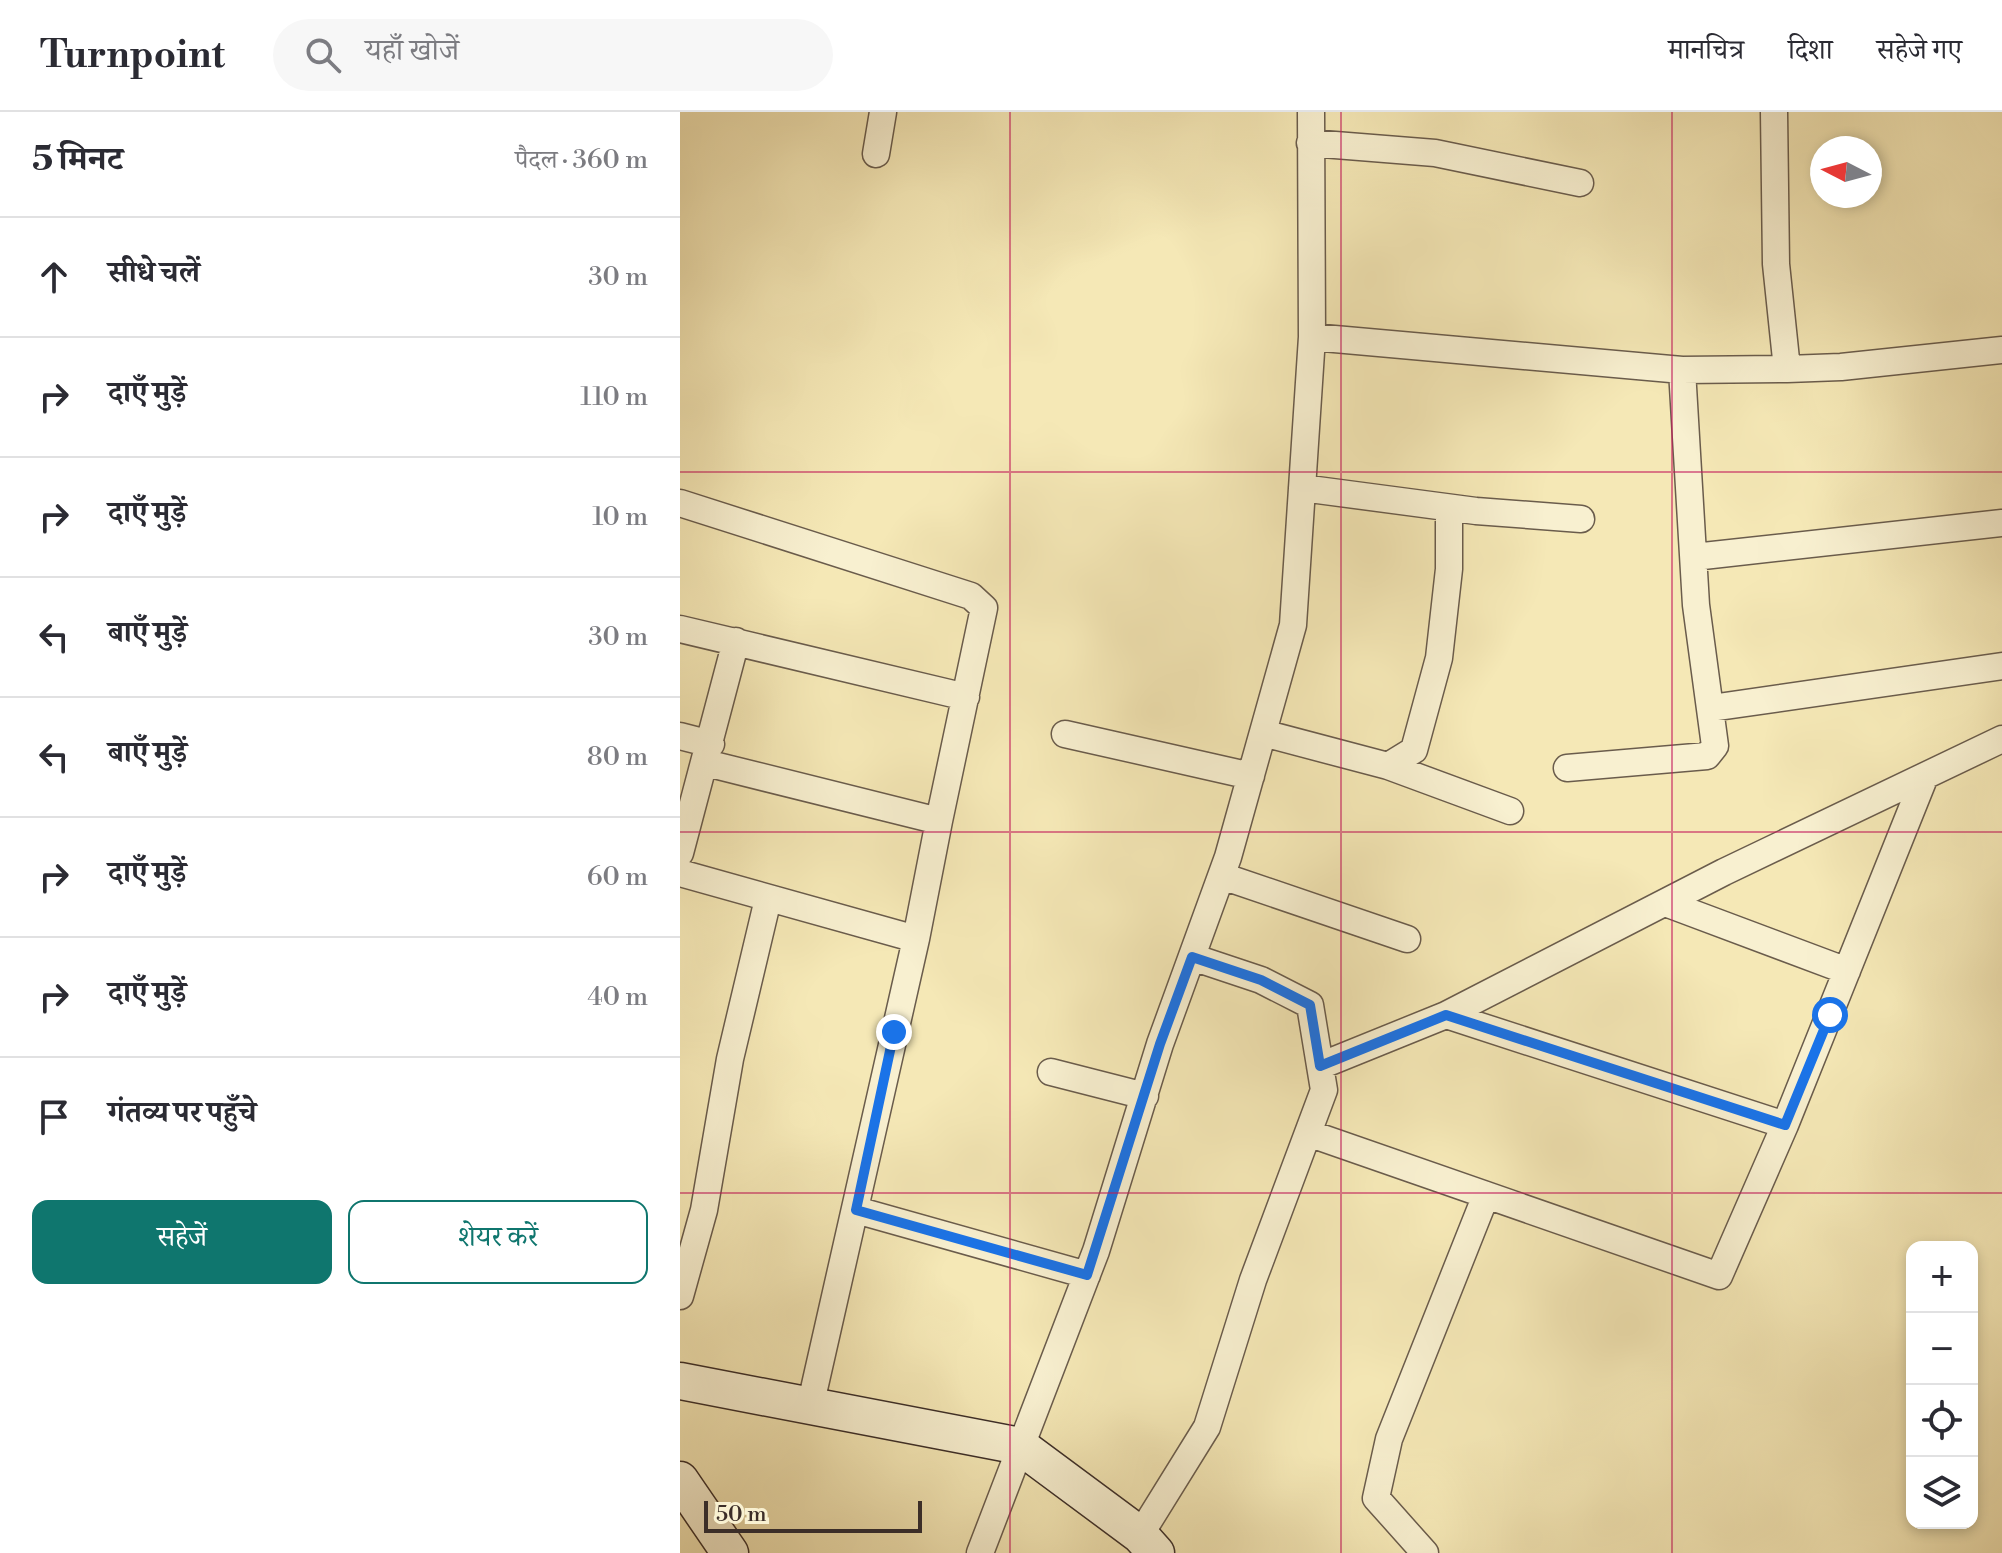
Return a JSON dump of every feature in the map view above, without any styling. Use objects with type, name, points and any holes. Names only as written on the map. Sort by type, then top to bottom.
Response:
[{"type":"street","points":[[876,154],[883,112]]},
{"type":"street","points":[[980,1553],[1087,1275],[1192,957],[1222,876],[1293,625],[1312,337],[1311,112]]},
{"type":"street","points":[[1774,112],[1776,264],[1787,369]]},
{"type":"street","points":[[1310,143],[1435,153],[1580,183]]},
{"type":"street","points":[[1312,337],[1682,370],[1841,367],[2002,350]]},
{"type":"street","points":[[1567,768],[1707,756],[1715,746],[1696,605],[1682,370]]},
{"type":"street","points":[[1302,488],[1449,508],[1581,519]]},
{"type":"street","points":[[680,503],[971,596],[984,608],[916,939],[810,1407]]},
{"type":"street","points":[[1388,766],[1414,750],[1439,658],[1449,569],[1449,508]]},
{"type":"street","points":[[1694,557],[2002,523]]},
{"type":"street","points":[[680,629],[966,697]]},
{"type":"street","points":[[680,853],[709,753],[736,641]]},
{"type":"street","points":[[1711,708],[2002,666]]},
{"type":"street","points":[[1263,733],[1388,766],[1510,811]]},
{"type":"street","points":[[1065,734],[1251,776]]},
{"type":"street","points":[[680,736],[709,753],[939,821]]},
{"type":"street","points":[[1320,1066],[1446,1015],[1668,904],[1724,872],[2002,739]]},
{"type":"street","points":[[1308,1133],[1719,1276],[1785,1125],[1925,776]]},
{"type":"street","points":[[680,873],[916,939]]},
{"type":"street","points":[[1222,876],[1407,939]]},
{"type":"street","points":[[680,1296],[704,1210],[730,1059],[768,899]]},
{"type":"street","points":[[1668,904],[1847,971]]},
{"type":"street","points":[[680,1381],[1020,1446],[1148,1544],[1207,1427],[1253,1280],[1324,1090],[1310,1005],[1261,980],[1192,957]]},
{"type":"street","points":[[1446,1015],[1785,1125]]},
{"type":"street","points":[[1051,1072],[1145,1096]]},
{"type":"street","points":[[1425,1553],[1376,1498],[1389,1439],[1486,1195]]},
{"type":"street","points":[[856,1210],[1087,1275]]},
{"type":"street","points":[[680,1480],[730,1553]]},
{"type":"route","points":[[894,1032],[856,1210],[1087,1275],[1160,1044],[1192,957],[1261,980],[1310,1005],[1320,1066],[1446,1015],[1785,1125],[1830,1015]]}]
